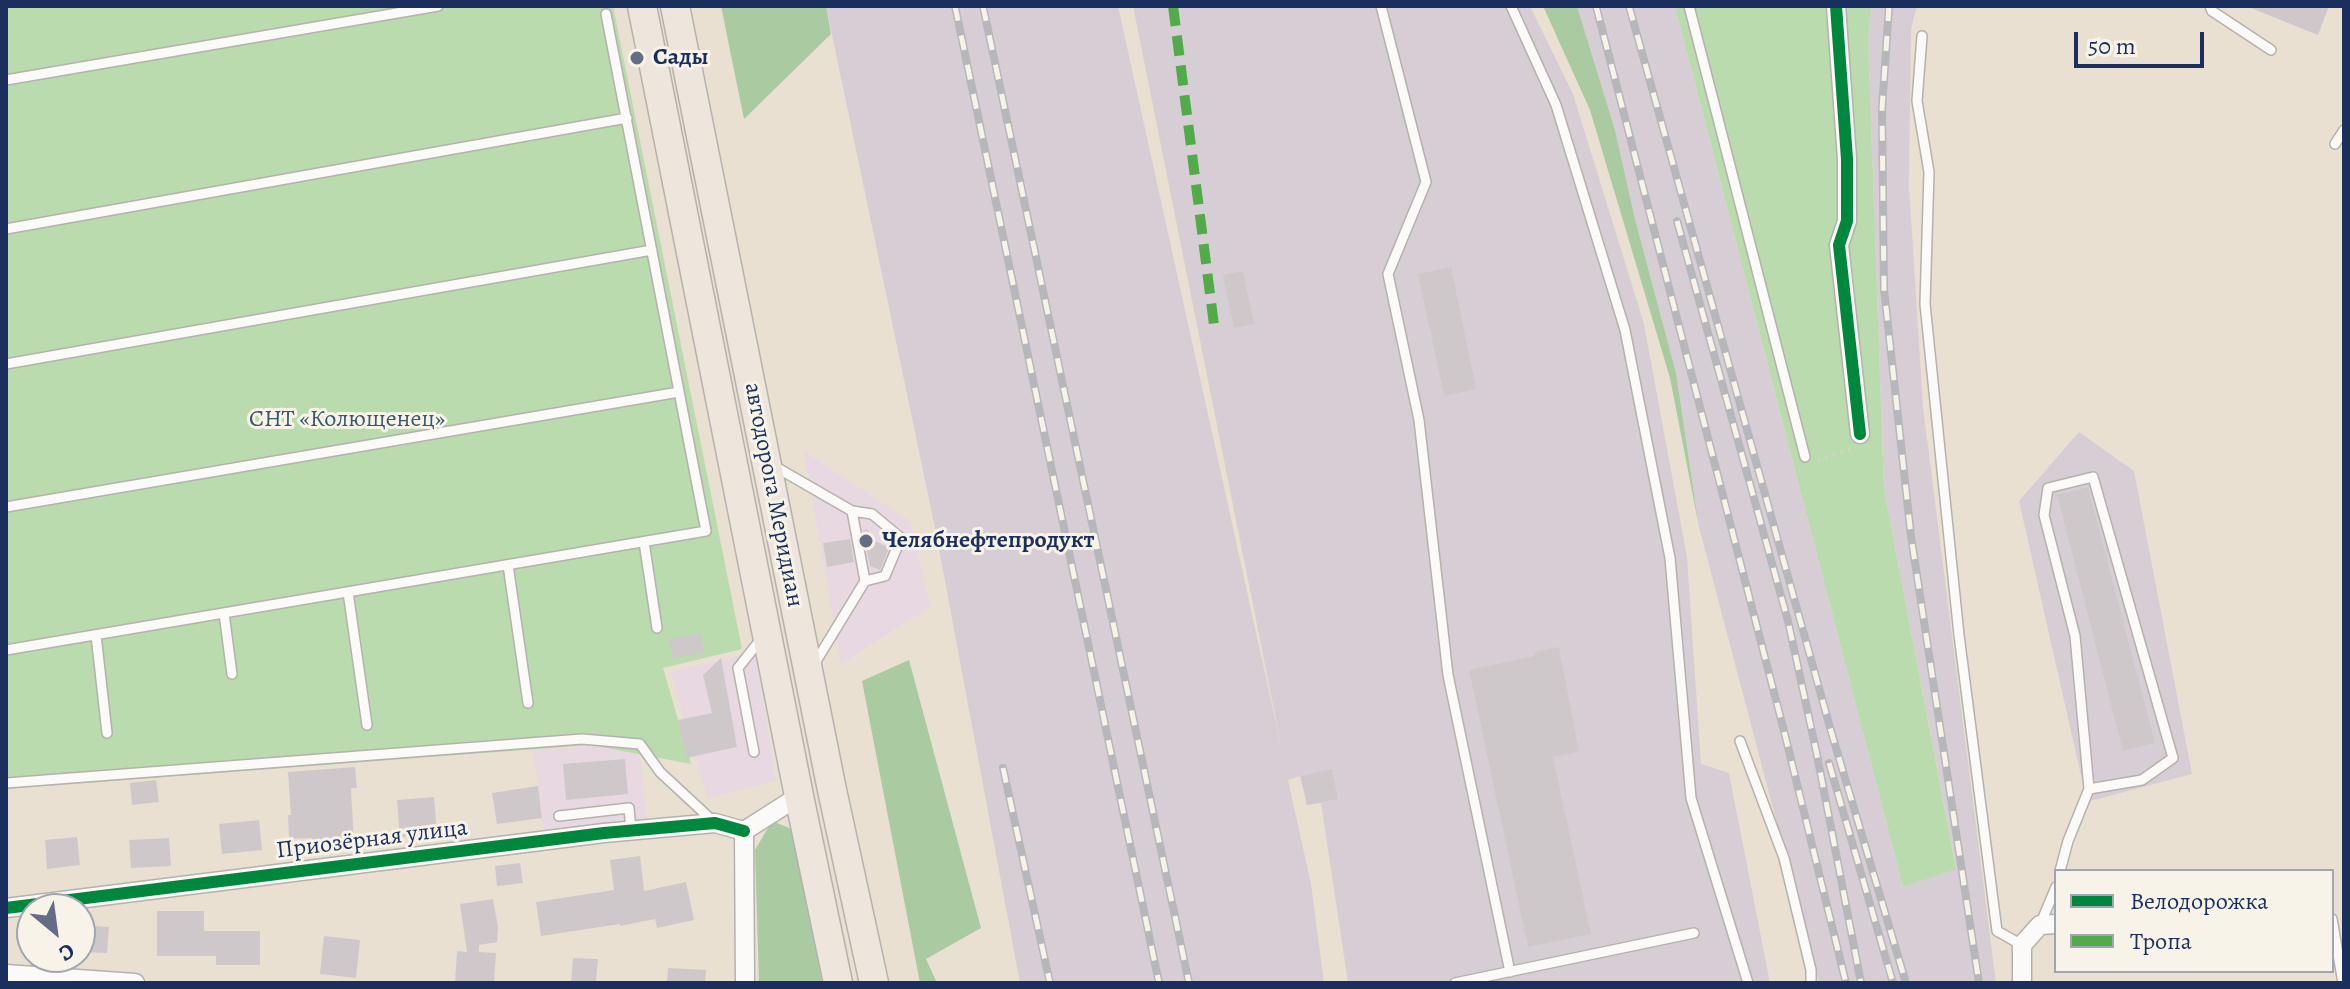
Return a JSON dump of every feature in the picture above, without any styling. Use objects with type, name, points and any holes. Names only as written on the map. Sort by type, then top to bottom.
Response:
[{"type":"main road","name":"автодорога Меридиан","points":[[642,6],[838,983]]},
{"type":"main road","name":"автодорога Меридиан","points":[[675,6],[832,790],[874,983]]},
{"type":"main road","points":[[799,796],[832,790]]},
{"type":"street","points":[[1836,6],[1847,159],[1847,221],[1839,245],[1860,434]]},
{"type":"street","points":[[745,983],[744,831],[799,796]]},
{"type":"street","name":"Приозёрная улица","points":[[6,908],[631,831],[715,823],[744,831]]},
{"type":"street","points":[[2022,983],[2022,945],[2048,925]]},
{"type":"street","points":[[6,974],[135,983]]},
{"type":"lane","points":[[6,80],[438,6]]},
{"type":"lane","points":[[1381,6],[1426,182],[1388,274],[1419,420],[1448,675],[1510,972]]},
{"type":"lane","points":[[1511,6],[1556,105],[1625,330],[1670,558],[1691,798],[1748,983]]},
{"type":"lane","points":[[1689,6],[1805,457]]},
{"type":"lane","points":[[2210,6],[2212,11],[2271,50]]},
{"type":"lane","points":[[6,650],[706,531],[606,14]]},
{"type":"lane","points":[[1922,36],[1917,101],[1929,172],[1925,304],[1958,619],[1997,931],[2022,945]]},
{"type":"lane","points":[[6,229],[627,118]]},
{"type":"lane","points":[[2335,144],[2344,130]]},
{"type":"lane","points":[[6,364],[652,250]]},
{"type":"lane","points":[[6,507],[679,392]]},
{"type":"lane","points":[[766,461],[852,511],[872,514],[901,538],[885,576],[865,581]]},
{"type":"lane","points":[[2061,869],[2089,789],[2075,636],[2044,515],[2048,488],[2093,477],[2173,758],[2142,780],[2089,789]]},
{"type":"lane","points":[[809,673],[865,581],[852,511]]},
{"type":"lane","points":[[644,542],[657,628]]},
{"type":"lane","points":[[508,565],[528,703]]},
{"type":"lane","points":[[348,592],[367,725]]},
{"type":"lane","points":[[224,613],[232,674]]},
{"type":"lane","points":[[754,752],[738,668],[766,633]]},
{"type":"lane","points":[[96,635],[107,733]]},
{"type":"lane","points":[[6,783],[582,739],[640,744],[660,772],[715,823]]},
{"type":"lane","points":[[1740,741],[1784,858],[1811,970],[1811,983]]},
{"type":"lane","points":[[559,816],[629,808],[631,831]]},
{"type":"lane","points":[[2048,925],[2054,896]]},
{"type":"lane","points":[[2334,931],[2343,983]]},
{"type":"lane","points":[[1455,983],[1694,933]]},
{"type":"path","points":[[1817,461],[1863,444],[1860,434]]},
{"type":"path","points":[[1758,676],[1721,531],[1780,516],[1772,486],[1804,469]]},
{"type":"path","points":[[1772,785],[1769,773],[1782,769]]},
{"type":"path","points":[[1839,983],[1867,977]]},
{"type":"shaded area","points":[[826,6],[1118,6],[1282,750],[1133,6],[1530,6],[1573,94],[1644,324],[1687,557],[1701,764],[1729,773],[1770,983],[1348,983],[1321,803],[1307,805],[1300,776],[1288,780],[1311,884],[1324,983],[1020,983],[936,533]]},
{"type":"shaded area","points":[[1577,6],[1675,6],[1903,887],[1956,868],[1884,489],[1868,39],[1871,6],[1917,6],[1911,29],[1909,185],[1923,407],[1996,983],[1819,983],[1699,527],[1676,373],[1615,130]]},
{"type":"shaded area","points":[[2079,432],[2134,471],[2192,774],[2087,802],[2019,501]]},
{"type":"shaded area","points":[[804,451],[911,522],[930,607],[841,664]]},
{"type":"shaded area","points":[[755,652],[776,780],[708,799],[670,672]]},
{"type":"shaded area","points":[[590,746],[640,755],[647,818],[544,830],[533,750]]},
{"type":"green space","name":"СНТ «Колющенец»","points":[[6,6],[613,6],[742,649],[663,668],[691,764],[590,745],[6,789]]},
{"type":"green space","points":[[721,6],[826,6],[831,34],[744,119]]},
{"type":"green space","points":[[1543,6],[1577,6],[1615,130],[1676,373],[1699,527],[1670,378],[1590,110]]},
{"type":"green space","points":[[1675,6],[1871,6],[1868,39],[1884,489],[1956,869],[1903,887]]},
{"type":"green space","points":[[909,660],[981,928],[926,959],[937,983],[920,983],[862,681]]},
{"type":"green space","points":[[772,821],[794,830],[822,983],[759,983],[755,850]]},
{"type":"building","points":[[2246,6],[2329,6],[2318,35]]},
{"type":"building","points":[[1451,267],[1476,389],[1444,396],[1418,274]]},
{"type":"building","points":[[1243,271],[1254,324],[1234,328],[1223,275]]},
{"type":"building","points":[[2088,487],[2155,743],[2123,751],[2057,495]]},
{"type":"building","points":[[867,529],[875,541],[889,548],[880,570],[870,566],[863,531]]},
{"type":"building","points":[[850,539],[854,562],[827,567],[823,543]]},
{"type":"building","points":[[701,634],[704,653],[672,658],[669,639]]},
{"type":"building","points":[[1559,647],[1579,752],[1553,757],[1591,934],[1528,947],[1469,670],[1534,656],[1533,652]]},
{"type":"building","points":[[721,658],[737,747],[686,758],[678,720],[712,713],[703,675]]},
{"type":"building","points":[[625,759],[628,794],[566,800],[563,764]]},
{"type":"building","points":[[355,767],[357,788],[351,788],[354,845],[312,848],[312,838],[289,839],[288,772]]},
{"type":"building","points":[[1332,769],[1338,799],[1307,805],[1301,776]]},
{"type":"building","points":[[156,780],[159,802],[132,805],[130,783]]},
{"type":"building","points":[[538,786],[542,818],[497,824],[492,793]]},
{"type":"building","points":[[434,797],[437,834],[400,837],[397,800]]},
{"type":"building","points":[[259,820],[262,850],[222,854],[219,824]]},
{"type":"building","points":[[77,837],[80,865],[47,869],[45,840]]},
{"type":"building","points":[[169,838],[171,866],[131,868],[129,840]]},
{"type":"building","points":[[640,856],[644,891],[686,882],[694,920],[657,928],[655,919],[541,936],[536,902],[614,890],[610,860]]},
{"type":"building","points":[[520,863],[523,883],[497,886],[495,866]]},
{"type":"building","points":[[493,899],[497,942],[479,945],[479,952],[496,953],[494,983],[455,983],[457,951],[467,952],[460,904]]},
{"type":"building","points":[[157,911],[204,911],[204,931],[260,931],[260,965],[216,965],[216,956],[157,956]]},
{"type":"building","points":[[96,926],[109,927],[107,953],[96,953]]},
{"type":"building","points":[[324,936],[360,940],[356,978],[320,974]]},
{"type":"building","points":[[573,958],[598,959],[596,983],[571,983]]},
{"type":"building","points":[[668,968],[706,970],[705,983],[667,983]]},
{"type":"railway","points":[[955,6],[1159,983]]},
{"type":"railway","points":[[983,6],[1189,983]]},
{"type":"railway","points":[[1596,6],[1784,731],[1846,983]]},
{"type":"railway","points":[[1629,6],[1831,731],[1906,983]]},
{"type":"railway","points":[[1889,6],[1882,109],[1884,289],[1911,536],[1979,983]]},
{"type":"railway","points":[[1677,221],[1788,621],[1861,983]]},
{"type":"railway","points":[[1829,763],[1893,983]]},
{"type":"railway","points":[[1003,768],[1050,983]]},
{"type":"marked path","points":[[1173,6],[1214,325]]},
{"type":"cycle path","points":[[1836,6],[1847,159],[1847,221],[1839,245],[1860,434]]},
{"type":"cycle path","points":[[6,908],[604,833],[715,823],[744,831]]},
{"type":"place","name":"Сады","points":[[637,58]]},
{"type":"place","name":"Челябнефтепродукт","points":[[866,541]]}]
